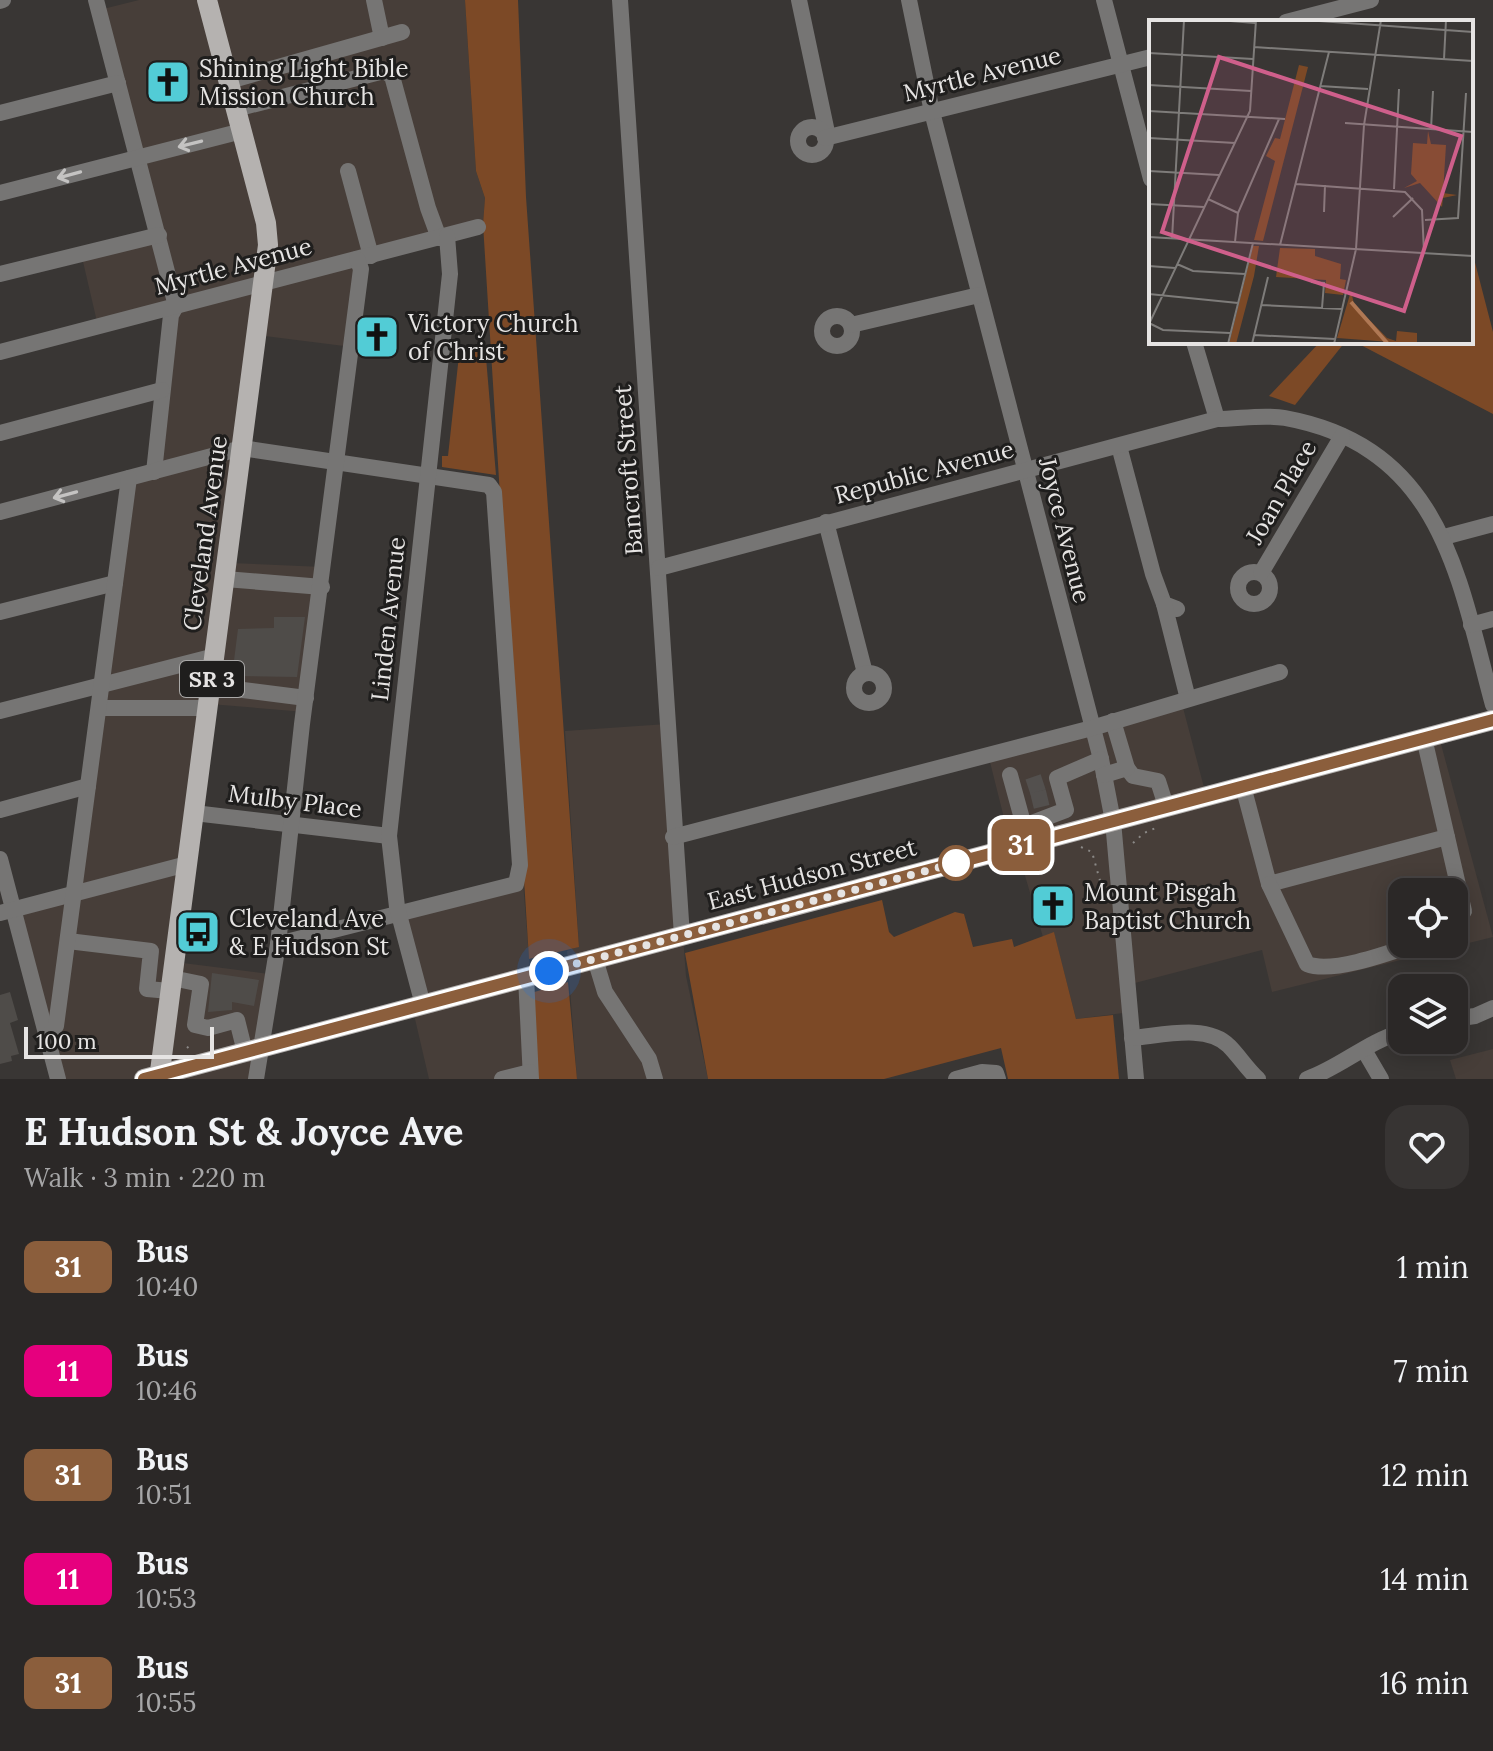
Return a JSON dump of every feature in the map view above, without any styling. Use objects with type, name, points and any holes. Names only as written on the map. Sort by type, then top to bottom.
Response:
[{"type":"main road","name":"Cleveland Avenue","points":[[154,1078],[171,984],[264,283],[266,223],[207,0]]},
{"type":"main road","name":"East Hudson Street","points":[[154,1078],[682,936],[1026,834],[1113,821],[1493,720]]},
{"type":"street","points":[[96,0],[176,306],[171,315],[154,472]]},
{"type":"street","points":[[374,0],[382,38]]},
{"type":"street","name":"Bancroft Street","points":[[620,0],[659,568],[673,837],[682,936]]},
{"type":"street","name":"Myrtle Avenue","points":[[799,0],[827,137],[1149,58]]},
{"type":"street","name":"Joyce Avenue","points":[[909,0],[932,112],[1102,767],[1113,821],[1136,1079]]},
{"type":"street","points":[[1104,0],[1149,171]]},
{"type":"street","points":[[1289,20],[1310,8],[1371,0]]},
{"type":"street","points":[[229,81],[402,32]]},
{"type":"street","name":"Linden Avenue","points":[[236,109],[384,71],[392,76],[428,208],[443,237],[450,274],[389,836],[389,857],[399,916],[423,1005]]},
{"type":"street","points":[[0,113],[118,83]]},
{"type":"street","points":[[0,193],[242,131]]},
{"type":"street","points":[[256,1079],[253,1050],[278,944],[290,824],[364,257],[348,171]]},
{"type":"street","name":"Myrtle Avenue","points":[[0,352],[478,227]]},
{"type":"street","points":[[0,274],[159,235]]},
{"type":"street","points":[[851,325],[979,295]]},
{"type":"street","points":[[1195,344],[1217,419]]},
{"type":"street","points":[[0,433],[162,390]]},
{"type":"street","name":"Republic Avenue","points":[[659,568],[1217,419],[1282,417],[1355,441],[1409,482],[1444,537],[1493,705]]},
{"type":"street","name":"Joan Place","points":[[1261,573],[1342,436]]},
{"type":"street","points":[[1119,446],[1171,607],[1188,699]]},
{"type":"street","points":[[0,512],[242,448],[428,474],[489,485],[494,492],[520,865],[516,884],[399,916],[278,944]]},
{"type":"street","points":[[48,1036],[56,1026],[129,478]]},
{"type":"street","points":[[826,522],[865,673]]},
{"type":"street","points":[[1444,537],[1493,524]]},
{"type":"street","points":[[225,579],[322,587]]},
{"type":"street","points":[[0,612],[115,583]]},
{"type":"street","points":[[1471,625],[1493,619]]},
{"type":"street","points":[[0,711],[215,656]]},
{"type":"street","points":[[673,837],[1092,728],[1280,672]]},
{"type":"street","points":[[211,686],[306,698]]},
{"type":"street","points":[[100,708],[208,708]]},
{"type":"street","points":[[1113,721],[1127,768],[1133,776],[1158,781],[1166,806]]},
{"type":"street","points":[[1424,738],[1456,878]]},
{"type":"street","points":[[1020,792],[1026,834],[1064,813],[1055,787],[1102,767],[1127,768]]},
{"type":"street","points":[[0,810],[88,786]]},
{"type":"street","points":[[1243,786],[1269,884],[1307,964],[1318,968],[1388,954]]},
{"type":"street","name":"Mulby Place","points":[[194,813],[389,836]]},
{"type":"street","points":[[1269,884],[1447,837]]},
{"type":"street","points":[[0,859],[7,912],[48,1036],[58,1079]]},
{"type":"street","points":[[7,912],[187,864]]},
{"type":"street","points":[[68,941],[151,951],[147,989],[171,984],[201,984],[195,1025],[208,1028],[237,1020],[253,1050]]},
{"type":"street","points":[[595,959],[605,992],[649,1059],[655,1079]]},
{"type":"street","points":[[502,1079],[530,1075],[526,977]]},
{"type":"street","points":[[1468,1017],[1493,1008]]},
{"type":"street","points":[[1132,1038],[1184,1033],[1217,1037],[1228,1044],[1258,1079]]},
{"type":"street","points":[[1307,1079],[1388,1036]]},
{"type":"street","points":[[1364,1050],[1381,1079]]},
{"type":"street","points":[[956,1079],[982,1072],[996,1073],[998,1079]]},
{"type":"path","points":[[1133,843],[1144,833]]},
{"type":"path","points":[[187,1048],[191,1044]]},
{"type":"shaded area","points":[[139,0],[465,0],[476,171],[485,198],[483,224],[360,258],[352,347],[257,335],[230,563],[323,567],[305,712],[210,704],[175,962],[269,974],[255,1079],[59,1079],[16,908],[74,892],[131,477],[148,472],[173,308],[98,326],[81,253],[158,234],[103,9]]},
{"type":"shaded area","points":[[465,0],[518,0],[526,197],[579,947],[529,959],[483,224],[485,198],[476,171]]},
{"type":"shaded area","points":[[1473,255],[1493,332],[1493,414],[1359,344],[1473,344]]},
{"type":"shaded area","points":[[1318,344],[1343,344],[1295,405],[1269,396]]},
{"type":"shaded area","points":[[460,346],[485,346],[496,475],[442,467],[442,456],[448,456]]},
{"type":"shaded area","points":[[1181,700],[1206,795],[1438,733],[1493,937],[1468,943],[1468,878],[1388,878],[1388,958],[1409,958],[1272,992],[1262,950],[1131,984],[1131,1012],[1076,1019],[1054,933],[1043,937],[1021,862],[1008,834],[987,750]]},
{"type":"shaded area","points":[[667,724],[686,976],[708,1079],[577,1079],[567,951],[579,946],[565,731]]},
{"type":"shaded area","points":[[523,882],[538,1071],[504,1079],[429,1079],[412,1006],[423,1003],[399,917]]},
{"type":"shaded area","points":[[882,900],[889,932],[894,937],[955,912],[964,914],[973,947],[1012,939],[1014,947],[1054,932],[1076,1019],[1113,1015],[1119,1079],[1008,1079],[1001,1048],[884,1079],[708,1079],[685,953]]},
{"type":"shaded area","points":[[568,982],[577,1079],[538,1079],[531,993]]},
{"type":"shaded area","points":[[1493,1049],[1493,1079],[1456,1079],[1450,1060]]},
{"type":"building","points":[[274,617],[305,617],[297,677],[232,676],[238,629],[274,628]]},
{"type":"building","points":[[212,973],[259,980],[254,1006],[232,1002],[232,1010],[208,1012]]},
{"type":"building","points":[[10,992],[18,1020],[10,1023],[19,1054],[11,1056],[12,1061],[0,1064],[0,995]]},
{"type":"tunnel","points":[[1028,787],[1049,780]]},
{"type":"tunnel","points":[[1032,801],[1053,796]]},
{"type":"bus line","name":"31","points":[[144,1079],[1493,720]]},
{"type":"place","name":"Shining Light Bible Mission Church","points":[[168,82]]},
{"type":"place","name":"Victory Church of Christ","points":[[377,337]]},
{"type":"place","name":"Mount Pisgah Baptist Church","points":[[1053,906]]},
{"type":"place","name":"Cleveland Ave & E Hudson St","points":[[198,932]]},
{"type":"route","points":[[549,971],[956,863]]}]
